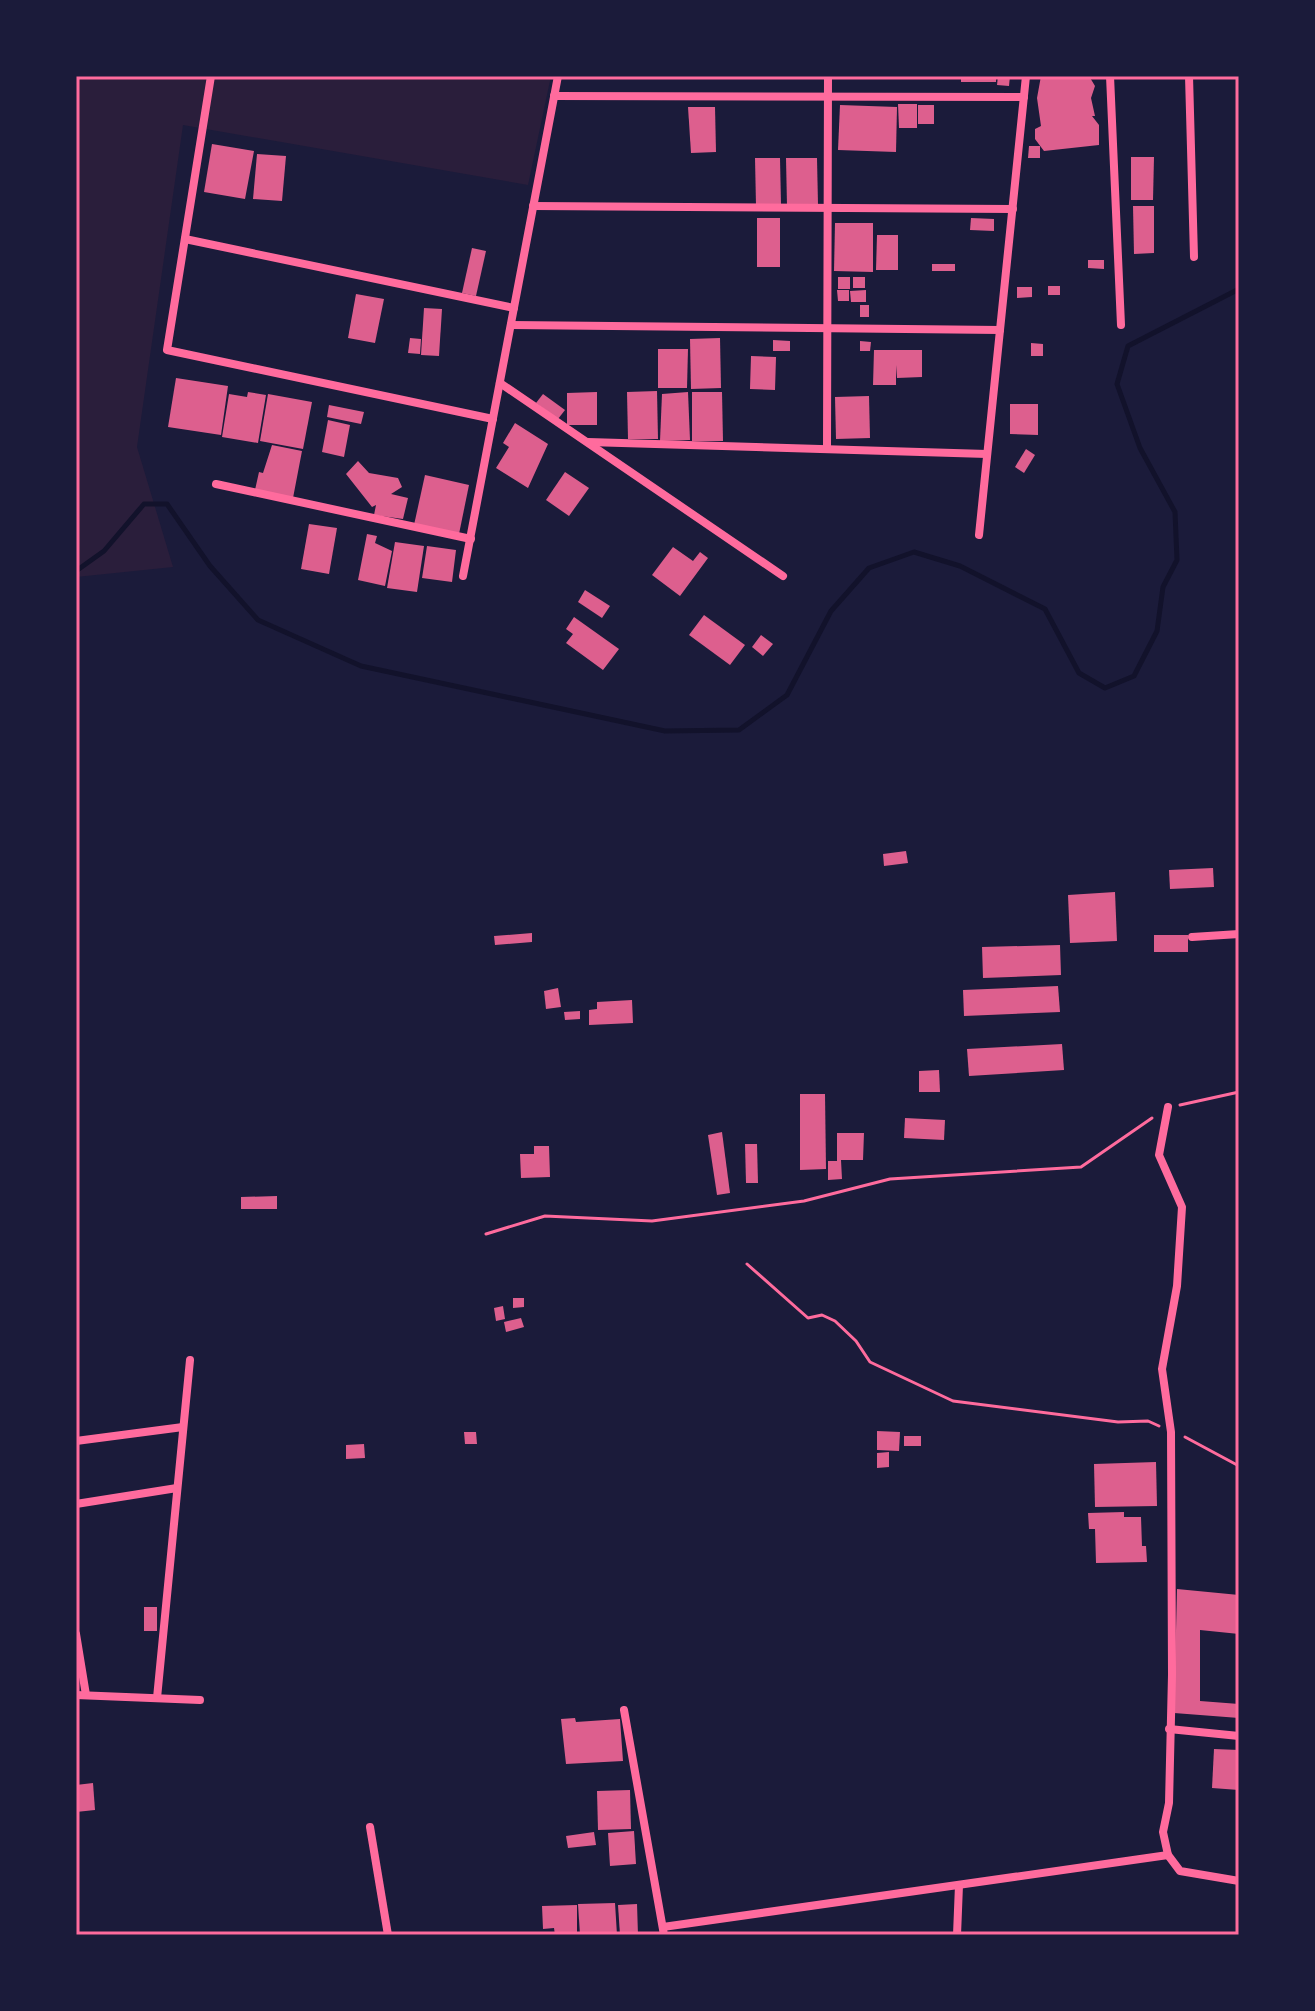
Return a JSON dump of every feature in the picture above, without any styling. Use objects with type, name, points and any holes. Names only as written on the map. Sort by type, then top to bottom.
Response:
[{"type":"street","points":[[211,76],[167,350],[493,419]]},
{"type":"street","points":[[463,576],[558,76]]},
{"type":"street","points":[[827,449],[828,76]]},
{"type":"street","points":[[979,535],[1026,76]]},
{"type":"street","points":[[1110,76],[1121,325]]},
{"type":"street","points":[[1189,76],[1194,257]]},
{"type":"street","points":[[554,96],[1024,97]]},
{"type":"street","points":[[533,206],[1013,209]]},
{"type":"street","points":[[185,239],[514,308]]},
{"type":"street","points":[[511,325],[1000,330]]},
{"type":"street","points":[[500,383],[783,576]]},
{"type":"street","points":[[588,442],[987,454]]},
{"type":"street","points":[[216,484],[471,539]]},
{"type":"street","points":[[1192,937],[1239,934]]},
{"type":"street","points":[[1168,1107],[1159,1155],[1182,1207],[1177,1286],[1162,1369],[1171,1432],[1169,1803],[1163,1832],[1168,1855],[1180,1871],[1239,1881]]},
{"type":"street","points":[[157,1698],[190,1360]]},
{"type":"street","points":[[76,1441],[183,1427]]},
{"type":"street","points":[[76,1504],[177,1488]]},
{"type":"street","points":[[76,1634],[81,1695],[200,1700]]},
{"type":"street","points":[[624,1710],[663,1931],[1168,1855]]},
{"type":"street","points":[[1169,1729],[1239,1736]]},
{"type":"street","points":[[370,1827],[388,1935]]},
{"type":"street","points":[[957,1935],[959,1885]]},
{"type":"path","points":[[486,1234],[545,1216],[652,1221],[804,1201],[890,1179],[1081,1167],[1168,1107],[1239,1092]]},
{"type":"path","points":[[747,1264],[808,1318],[822,1315],[835,1321],[856,1341],[870,1362],[953,1401],[1118,1422],[1148,1421],[1197,1441],[1239,1466]]},
{"type":"shaded area","points":[[76,76],[551,76],[528,185],[183,125],[137,447],[173,567],[76,577]]},
{"type":"building","points":[[961,76],[996,76],[996,82],[961,82]]},
{"type":"building","points":[[998,76],[1010,76],[1009,86],[997,85]]},
{"type":"building","points":[[1041,76],[1089,76],[1095,86],[1091,98],[1095,116],[1092,116],[1099,125],[1099,145],[1044,151],[1035,139],[1035,129],[1041,126],[1037,98]]},
{"type":"building","points":[[898,104],[917,104],[917,128],[899,128]]},
{"type":"building","points":[[840,105],[897,107],[896,152],[838,150]]},
{"type":"building","points":[[918,105],[934,105],[934,124],[918,124]]},
{"type":"building","points":[[688,107],[715,107],[716,152],[691,153]]},
{"type":"building","points":[[212,144],[254,151],[245,199],[204,192]]},
{"type":"building","points":[[1029,146],[1040,146],[1040,158],[1028,158]]},
{"type":"building","points":[[257,154],[286,156],[282,201],[253,199]]},
{"type":"building","points":[[1131,157],[1154,157],[1153,200],[1131,200]]},
{"type":"building","points":[[755,158],[780,158],[781,205],[756,206]]},
{"type":"building","points":[[786,158],[817,158],[818,205],[787,206]]},
{"type":"building","points":[[1133,206],[1154,206],[1154,253],[1134,254]]},
{"type":"building","points":[[757,218],[780,218],[780,267],[757,267]]},
{"type":"building","points":[[971,218],[994,219],[994,231],[970,230]]},
{"type":"building","points":[[835,223],[873,223],[873,272],[834,271]]},
{"type":"building","points":[[877,235],[898,235],[898,270],[876,270]]},
{"type":"building","points":[[472,248],[486,251],[476,296],[462,293]]},
{"type":"building","points":[[1088,260],[1104,260],[1104,269],[1088,268]]},
{"type":"building","points":[[932,264],[955,264],[955,271],[932,271]]},
{"type":"building","points":[[838,277],[850,277],[850,289],[838,289]]},
{"type":"building","points":[[853,277],[865,277],[865,288],[853,288]]},
{"type":"building","points":[[1048,286],[1060,286],[1060,295],[1048,295]]},
{"type":"building","points":[[1017,287],[1032,287],[1032,297],[1017,298]]},
{"type":"building","points":[[837,290],[849,290],[849,301],[838,301]]},
{"type":"building","points":[[866,290],[866,302],[851,302],[850,291]]},
{"type":"building","points":[[356,294],[384,299],[375,343],[348,338]]},
{"type":"building","points":[[860,305],[869,305],[869,317],[860,317]]},
{"type":"building","points":[[424,308],[442,309],[439,356],[421,355]]},
{"type":"building","points":[[410,338],[421,339],[420,354],[408,353]]},
{"type":"building","points":[[720,338],[721,388],[691,389],[690,339]]},
{"type":"building","points":[[773,340],[790,341],[790,351],[773,351]]},
{"type":"building","points":[[860,341],[871,342],[870,351],[860,351]]},
{"type":"building","points":[[1031,343],[1043,344],[1043,356],[1031,356]]},
{"type":"building","points":[[658,349],[688,349],[687,388],[658,388]]},
{"type":"building","points":[[874,350],[922,350],[922,377],[897,378],[896,365],[896,385],[873,385]]},
{"type":"building","points":[[751,356],[776,357],[775,390],[750,389]]},
{"type":"building","points":[[176,378],[228,386],[221,435],[168,427]]},
{"type":"building","points":[[657,391],[658,439],[628,439],[627,392]]},
{"type":"building","points":[[248,392],[266,395],[258,443],[222,437],[229,394],[247,397]]},
{"type":"building","points":[[597,392],[597,425],[567,425],[567,393]]},
{"type":"building","points":[[688,392],[690,440],[660,441],[662,394]]},
{"type":"building","points":[[692,392],[722,392],[723,441],[692,441]]},
{"type":"building","points":[[268,394],[312,402],[303,449],[260,441]]},
{"type":"building","points":[[543,394],[565,410],[558,419],[536,403]]},
{"type":"building","points":[[869,396],[870,438],[836,439],[835,397]]},
{"type":"building","points":[[1010,404],[1038,404],[1038,435],[1010,434]]},
{"type":"building","points":[[329,405],[364,412],[361,424],[327,417]]},
{"type":"building","points":[[328,420],[350,425],[344,457],[322,452]]},
{"type":"building","points":[[515,423],[548,444],[528,488],[496,468],[509,447],[503,443]]},
{"type":"building","points":[[272,445],[302,451],[293,498],[255,490],[259,472],[263,473]]},
{"type":"building","points":[[1026,449],[1035,455],[1024,473],[1015,467]]},
{"type":"building","points":[[358,461],[369,473],[398,478],[402,487],[391,494],[408,498],[403,519],[374,515],[376,505],[372,507],[346,474]]},
{"type":"building","points":[[565,472],[589,488],[569,516],[546,500]]},
{"type":"building","points":[[425,475],[469,485],[459,534],[414,525]]},
{"type":"building","points":[[309,524],[337,528],[329,574],[301,569]]},
{"type":"building","points":[[367,534],[377,536],[375,543],[392,551],[385,586],[358,580]]},
{"type":"building","points":[[395,542],[424,546],[417,592],[387,588]]},
{"type":"building","points":[[427,546],[456,550],[452,582],[422,578]]},
{"type":"building","points":[[673,547],[693,561],[700,552],[708,558],[680,596],[652,575]]},
{"type":"building","points":[[585,590],[610,606],[602,618],[578,602]]},
{"type":"building","points":[[704,615],[745,645],[730,665],[689,635]]},
{"type":"building","points":[[574,617],[619,649],[603,670],[566,643],[573,634],[566,629]]},
{"type":"building","points":[[761,635],[773,644],[763,656],[752,647]]},
{"type":"building","points":[[906,851],[908,863],[884,866],[883,854]]},
{"type":"building","points":[[1213,868],[1214,887],[1170,889],[1169,870]]},
{"type":"building","points":[[1115,892],[1117,941],[1070,943],[1068,895]]},
{"type":"building","points":[[532,933],[532,942],[495,945],[494,936]]},
{"type":"building","points":[[1154,935],[1188,935],[1188,952],[1154,952]]},
{"type":"building","points":[[1060,945],[1061,975],[983,978],[982,947]]},
{"type":"building","points":[[1058,986],[1060,1012],[964,1016],[963,990]]},
{"type":"building","points":[[558,988],[561,1007],[546,1009],[544,991]]},
{"type":"building","points":[[632,1000],[633,1023],[589,1025],[589,1010],[597,1009],[597,1002]]},
{"type":"building","points":[[580,1011],[580,1019],[565,1020],[564,1012]]},
{"type":"building","points":[[1062,1044],[1064,1070],[969,1076],[967,1049]]},
{"type":"building","points":[[939,1070],[940,1092],[919,1092],[919,1071]]},
{"type":"building","points":[[800,1094],[825,1094],[826,1169],[800,1170]]},
{"type":"building","points":[[905,1118],[945,1120],[944,1140],[904,1138]]},
{"type":"building","points":[[722,1132],[730,1193],[717,1195],[708,1135]]},
{"type":"building","points":[[837,1133],[864,1133],[863,1160],[841,1160],[842,1179],[828,1180],[828,1161],[837,1161]]},
{"type":"building","points":[[745,1144],[757,1144],[758,1183],[746,1183]]},
{"type":"building","points":[[534,1146],[549,1146],[550,1177],[521,1178],[520,1154],[534,1154]]},
{"type":"building","points":[[277,1196],[277,1209],[241,1209],[241,1197]]},
{"type":"building","points":[[513,1298],[524,1298],[524,1307],[513,1308]]},
{"type":"building","points":[[503,1306],[505,1319],[496,1321],[494,1308]]},
{"type":"building","points":[[521,1318],[524,1327],[506,1332],[504,1322]]},
{"type":"building","points":[[877,1431],[900,1432],[899,1451],[877,1450]]},
{"type":"building","points":[[464,1432],[476,1432],[477,1444],[465,1444]]},
{"type":"building","points":[[904,1436],[921,1436],[921,1446],[904,1446]]},
{"type":"building","points":[[364,1444],[365,1458],[346,1459],[346,1445]]},
{"type":"building","points":[[889,1452],[889,1467],[877,1468],[877,1453]]},
{"type":"building","points":[[1156,1462],[1157,1506],[1095,1507],[1094,1464]]},
{"type":"building","points":[[1124,1512],[1124,1517],[1141,1517],[1142,1546],[1146,1546],[1147,1562],[1096,1563],[1095,1529],[1089,1529],[1088,1513]]},
{"type":"building","points":[[1177,1589],[1239,1595],[1239,1634],[1200,1630],[1200,1701],[1239,1704],[1239,1718],[1174,1713]]},
{"type":"building","points":[[144,1607],[157,1607],[157,1631],[144,1631]]},
{"type":"building","points":[[575,1718],[576,1722],[620,1719],[623,1761],[566,1764],[561,1719]]},
{"type":"building","points":[[1214,1749],[1239,1750],[1239,1790],[1212,1788]]},
{"type":"building","points":[[93,1783],[95,1810],[76,1812],[76,1785]]},
{"type":"building","points":[[630,1790],[631,1829],[598,1830],[597,1791]]},
{"type":"building","points":[[634,1831],[636,1864],[610,1866],[608,1833]]},
{"type":"building","points":[[594,1832],[596,1845],[568,1848],[566,1836]]},
{"type":"building","points":[[615,1903],[617,1935],[580,1935],[578,1904]]},
{"type":"building","points":[[637,1904],[638,1935],[620,1935],[618,1905]]},
{"type":"building","points":[[577,1905],[577,1935],[555,1935],[554,1928],[543,1929],[542,1906]]},
{"type":"waterway","points":[[76,571],[104,551],[144,504],[167,504],[210,566],[258,620],[361,666],[665,731],[739,730],[787,695],[831,611],[869,568],[914,552],[960,566],[1045,609],[1079,673],[1105,688],[1134,676],[1157,631],[1163,587],[1177,560],[1175,512],[1140,448],[1117,384],[1128,346],[1239,289]]}]
